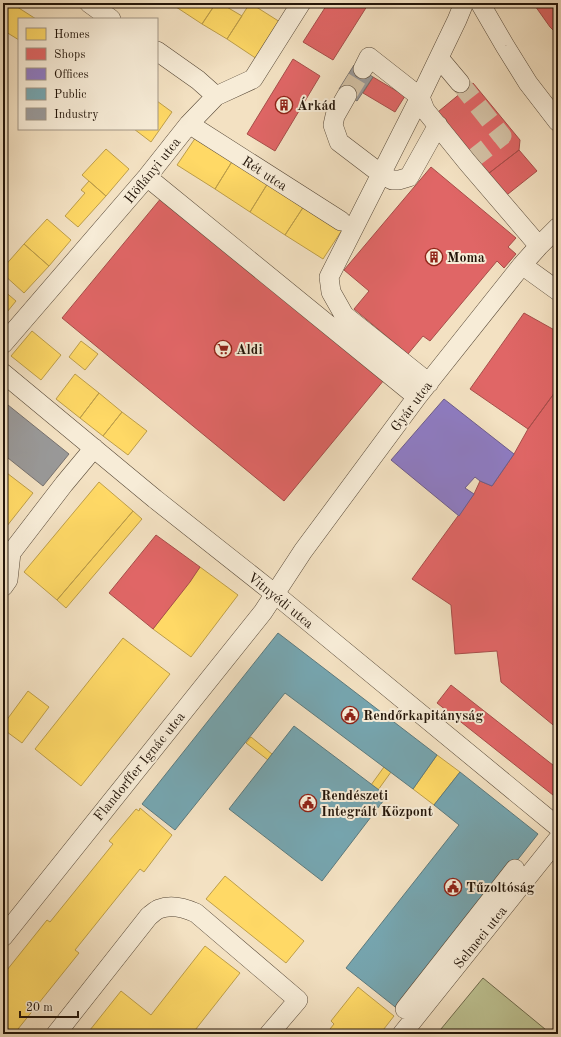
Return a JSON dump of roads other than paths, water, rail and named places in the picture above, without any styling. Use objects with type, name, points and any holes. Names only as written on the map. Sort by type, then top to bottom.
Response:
[{"type":"street","points":[[89,3],[110,18]]},
{"type":"street","name":"Höflányi utca","points":[[3,344],[147,177],[189,124],[216,96],[253,79],[301,3]]},
{"type":"street","points":[[423,390],[344,315],[331,292],[329,277],[420,97],[464,3]]},
{"type":"street","points":[[480,3],[528,83],[558,122]]},
{"type":"street","points":[[158,52],[198,80],[216,96]]},
{"type":"street","points":[[363,69],[369,57],[420,97],[426,110],[539,246]]},
{"type":"street","points":[[439,58],[460,83]]},
{"type":"street","points":[[347,95],[335,116],[333,125],[339,142],[381,174],[392,180],[399,180],[409,177],[438,125]]},
{"type":"street","name":"Rét utca","points":[[189,124],[341,221]]},
{"type":"street","points":[[147,177],[423,390]]},
{"type":"street","name":"Gyár utca","points":[[275,594],[303,551],[423,390],[522,265],[558,227]]},
{"type":"street","points":[[522,265],[558,290]]},
{"type":"street","name":"Vitnyédi utca","points":[[3,373],[154,499],[275,594],[558,827]]},
{"type":"street","points":[[3,587],[8,580],[11,553],[64,484],[94,448]]},
{"type":"street","name":"Flandorffer Ignác utca","points":[[3,937],[275,594]]},
{"type":"street","name":"Selmeci utca","points":[[402,1034],[558,839]]},
{"type":"street","points":[[405,1009],[515,869]]},
{"type":"street","points":[[56,1034],[149,916],[159,909],[172,907],[186,908],[196,913],[298,1000],[269,1034]]},
{"type":"tunnel","points":[[347,95],[363,69]]},
{"type":"tunnel","points":[[460,83],[502,136],[470,161]]},
{"type":"place","name":"Árkád","points":[[284,105]]},
{"type":"place","name":"Moma","points":[[434,257]]},
{"type":"place","name":"Aldi","points":[[223,349]]},
{"type":"place","name":"Rendőrkapitányság","points":[[350,715]]},
{"type":"place","name":"Rendészeti Integrált Központ","points":[[308,803]]},
{"type":"place","name":"Tűzoltóság","points":[[453,887]]}]
